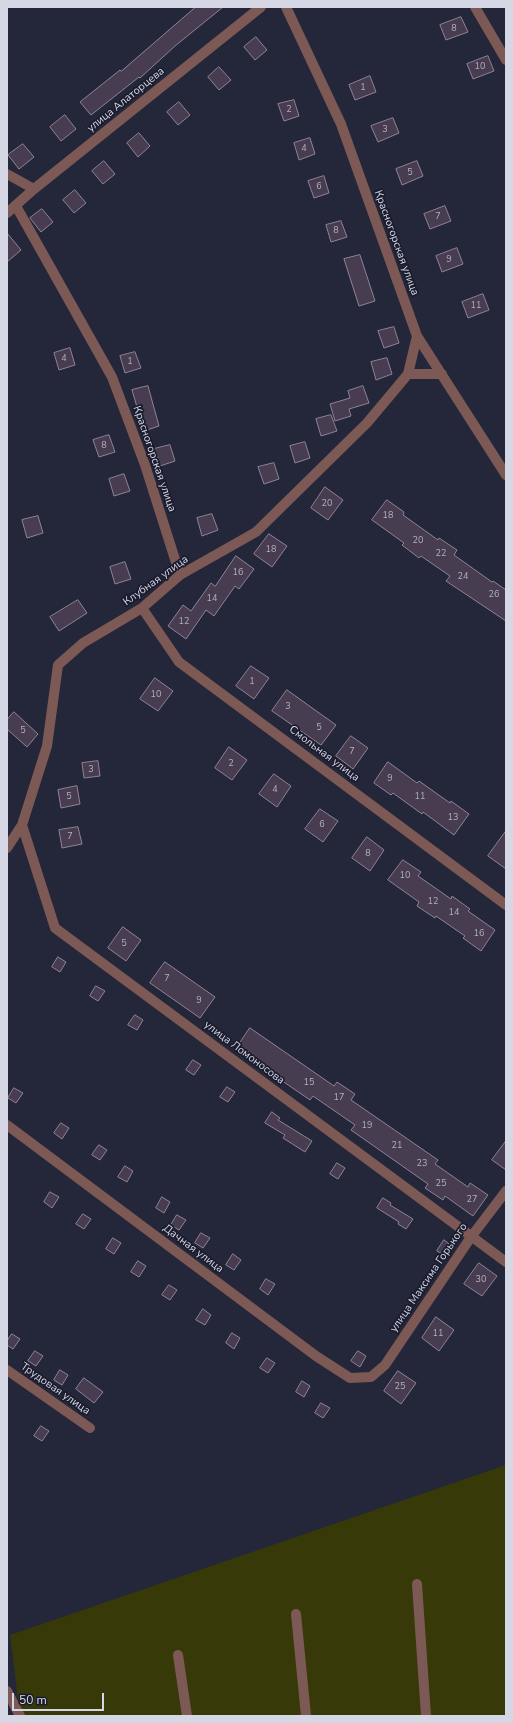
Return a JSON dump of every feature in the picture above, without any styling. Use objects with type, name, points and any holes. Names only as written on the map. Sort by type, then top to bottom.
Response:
[{"type":"street","name":"улица Алаторцева","points":[[7,213],[34,189],[261,7]]},
{"type":"street","name":"Красногорская улица","points":[[286,7],[341,124],[417,336],[506,475]]},
{"type":"street","points":[[475,7],[506,60]]},
{"type":"street","points":[[7,174],[34,189]]},
{"type":"street","name":"Красногорская улица","points":[[16,206],[112,377],[145,465],[180,575]]},
{"type":"street","name":"Клубная улица","points":[[7,848],[22,825],[47,746],[58,665],[83,644],[142,608],[180,575],[256,532],[368,423],[408,374],[417,336]]},
{"type":"street","points":[[408,374],[442,374]]},
{"type":"street","name":"Смольная улица","points":[[142,608],[179,662],[506,905]]},
{"type":"street","name":"улица Ломоносова","points":[[22,825],[55,928],[506,1262]]},
{"type":"street","name":"Дачная улица","points":[[7,1125],[316,1356],[350,1378],[371,1377]]},
{"type":"street","name":"улица Максима Горького","points":[[371,1377],[385,1365],[471,1237],[506,1191]]},
{"type":"street","name":"Трудовая улица","points":[[7,1370],[90,1428]]},
{"type":"street","points":[[417,1584],[426,1716]]},
{"type":"street","points":[[296,1614],[306,1716]]},
{"type":"street","points":[[178,1655],[186,1716]]},
{"type":"street","points":[[7,1691],[20,1716]]},
{"type":"shaded area","points":[[506,1465],[506,1716],[20,1716],[10,1635]]},
{"type":"building","points":[[196,7],[223,7],[175,46],[140,78],[139,77],[91,115],[80,102],[120,70],[121,71]]},
{"type":"building","points":[[461,17],[468,32],[446,40],[440,25]]},
{"type":"building","points":[[256,37],[267,50],[255,60],[244,47]]},
{"type":"building","points":[[488,56],[494,71],[473,79],[467,64]]},
{"type":"building","points":[[219,67],[231,80],[219,90],[208,77]]},
{"type":"building","points":[[370,76],[376,92],[355,100],[349,85]]},
{"type":"building","points":[[294,100],[299,116],[284,121],[278,104]]},
{"type":"building","points":[[179,102],[190,115],[178,125],[167,112]]},
{"type":"building","points":[[65,115],[76,129],[61,141],[50,127]]},
{"type":"building","points":[[393,118],[399,133],[378,142],[371,126]]},
{"type":"building","points":[[139,133],[150,146],[138,157],[127,143]]},
{"type":"building","points":[[310,138],[315,154],[299,160],[294,143]]},
{"type":"building","points":[[23,144],[34,157],[19,169],[8,155]]},
{"type":"building","points":[[104,161],[115,174],[103,184],[92,171]]},
{"type":"building","points":[[417,161],[423,176],[402,185],[396,169]]},
{"type":"building","points":[[324,176],[329,193],[314,198],[308,181]]},
{"type":"building","points":[[75,190],[86,203],[74,213],[63,200]]},
{"type":"building","points":[[445,206],[451,221],[430,229],[424,214]]},
{"type":"building","points":[[42,209],[53,222],[41,232],[30,218]]},
{"type":"building","points":[[341,221],[347,237],[331,242],[326,225]]},
{"type":"building","points":[[7,233],[21,250],[7,262]]},
{"type":"building","points":[[457,248],[463,264],[442,272],[436,256]]},
{"type":"building","points":[[360,255],[375,301],[359,306],[344,259]]},
{"type":"building","points":[[483,294],[489,310],[468,318],[462,302]]},
{"type":"building","points":[[394,327],[399,343],[384,348],[378,331]]},
{"type":"building","points":[[70,348],[75,365],[59,370],[54,353]]},
{"type":"building","points":[[135,352],[141,368],[125,373],[120,356]]},
{"type":"building","points":[[387,358],[392,374],[376,380],[371,362]]},
{"type":"building","points":[[148,386],[159,426],[144,431],[132,390]]},
{"type":"building","points":[[363,386],[369,403],[349,409],[351,416],[335,421],[330,404],[350,398],[348,391]]},
{"type":"building","points":[[331,415],[337,431],[321,436],[316,419]]},
{"type":"building","points":[[109,435],[115,452],[99,457],[93,440]]},
{"type":"building","points":[[305,442],[310,458],[295,463],[290,446]]},
{"type":"building","points":[[170,445],[175,461],[160,466],[154,449]]},
{"type":"building","points":[[274,463],[279,479],[264,484],[258,467]]},
{"type":"building","points":[[124,474],[130,491],[114,496],[109,479]]},
{"type":"building","points":[[325,487],[343,500],[328,520],[311,508]]},
{"type":"building","points":[[387,500],[404,512],[403,515],[438,540],[439,538],[457,550],[454,555],[506,590],[506,621],[446,581],[450,576],[421,556],[419,558],[402,545],[404,543],[372,520]]},
{"type":"building","points":[[212,514],[218,530],[202,536],[197,518]]},
{"type":"building","points":[[38,516],[43,533],[27,538],[22,520]]},
{"type":"building","points":[[269,534],[287,546],[272,567],[254,554]]},
{"type":"building","points":[[236,556],[254,569],[239,589],[235,586],[214,616],[206,610],[186,639],[168,626],[183,605],[191,611],[211,583],[215,586]]},
{"type":"building","points":[[125,562],[131,579],[115,584],[110,567]]},
{"type":"building","points":[[78,600],[87,613],[59,631],[50,617]]},
{"type":"building","points":[[251,666],[269,678],[254,699],[236,686]]},
{"type":"building","points":[[155,678],[173,691],[158,711],[140,699]]},
{"type":"building","points":[[287,690],[336,725],[321,745],[272,711]]},
{"type":"building","points":[[14,712],[38,734],[27,747],[7,729],[7,720]]},
{"type":"building","points":[[351,736],[368,748],[353,769],[336,756]]},
{"type":"building","points":[[229,747],[247,760],[232,780],[215,768]]},
{"type":"building","points":[[98,761],[100,776],[84,778],[82,763]]},
{"type":"building","points":[[388,762],[417,783],[419,781],[450,803],[451,801],[469,814],[454,835],[423,812],[422,814],[393,793],[391,795],[374,783]]},
{"type":"building","points":[[274,774],[291,786],[277,807],[259,794]]},
{"type":"building","points":[[77,786],[80,804],[61,808],[58,790]]},
{"type":"building","points":[[320,809],[338,821],[323,842],[305,829]]},
{"type":"building","points":[[78,827],[82,844],[62,848],[59,830]]},
{"type":"building","points":[[506,831],[506,869],[488,856]]},
{"type":"building","points":[[367,837],[384,850],[370,871],[352,858]]},
{"type":"building","points":[[403,860],[421,872],[418,876],[451,899],[452,896],[470,909],[468,911],[495,930],[481,951],[463,938],[465,936],[436,916],[435,918],[417,906],[419,902],[388,880]]},
{"type":"building","points":[[123,927],[141,940],[126,961],[108,948]]},
{"type":"building","points":[[58,957],[66,962],[60,972],[52,967]]},
{"type":"building","points":[[165,962],[215,997],[200,1018],[150,983]]},
{"type":"building","points":[[96,986],[105,991],[98,1001],[90,996]]},
{"type":"building","points":[[135,1015],[143,1020],[137,1030],[128,1025]]},
{"type":"building","points":[[250,1028],[334,1086],[337,1082],[355,1094],[351,1100],[438,1160],[435,1164],[468,1187],[470,1183],[488,1195],[473,1216],[445,1196],[443,1200],[425,1188],[428,1184],[351,1130],[355,1125],[313,1096],[310,1100],[236,1049]]},
{"type":"building","points":[[193,1060],[201,1065],[194,1075],[186,1070]]},
{"type":"building","points":[[227,1087],[235,1092],[228,1102],[220,1097]]},
{"type":"building","points":[[14,1088],[23,1093],[16,1103],[8,1098]]},
{"type":"building","points":[[272,1112],[280,1118],[278,1120],[312,1141],[305,1152],[283,1138],[285,1135],[265,1123]]},
{"type":"building","points":[[61,1123],[69,1128],[62,1139],[54,1133]]},
{"type":"building","points":[[506,1141],[506,1170],[492,1160]]},
{"type":"building","points":[[99,1145],[107,1150],[100,1160],[92,1155]]},
{"type":"building","points":[[337,1163],[345,1168],[338,1179],[330,1174]]},
{"type":"building","points":[[125,1166],[133,1171],[127,1182],[118,1177]]},
{"type":"building","points":[[50,1192],[59,1197],[52,1208],[44,1202]]},
{"type":"building","points":[[162,1197],[170,1202],[164,1213],[156,1208]]},
{"type":"building","points":[[383,1198],[391,1203],[390,1205],[413,1219],[406,1229],[398,1224],[399,1222],[377,1208]]},
{"type":"building","points":[[83,1214],[91,1219],[84,1229],[76,1224]]},
{"type":"building","points":[[177,1215],[186,1220],[179,1230],[171,1225]]},
{"type":"building","points":[[201,1233],[210,1238],[203,1248],[195,1243]]},
{"type":"building","points":[[113,1238],[121,1243],[114,1254],[106,1249]]},
{"type":"building","points":[[444,1240],[452,1246],[446,1256],[437,1251]]},
{"type":"building","points":[[233,1254],[241,1260],[234,1270],[226,1265]]},
{"type":"building","points":[[138,1261],[146,1266],[139,1277],[131,1272]]},
{"type":"building","points":[[479,1263],[497,1276],[482,1296],[464,1284]]},
{"type":"building","points":[[266,1279],[275,1284],[268,1295],[260,1289]]},
{"type":"building","points":[[169,1285],[177,1290],[170,1300],[162,1295]]},
{"type":"building","points":[[203,1309],[211,1315],[205,1325],[196,1320]]},
{"type":"building","points":[[436,1317],[454,1330],[439,1351],[422,1338]]},
{"type":"building","points":[[232,1333],[240,1338],[234,1349],[226,1343]]},
{"type":"building","points":[[12,1334],[20,1339],[13,1349],[7,1345],[7,1341]]},
{"type":"building","points":[[35,1351],[43,1356],[36,1366],[28,1361]]},
{"type":"building","points":[[358,1351],[366,1356],[360,1367],[351,1361]]},
{"type":"building","points":[[267,1358],[275,1363],[268,1373],[260,1368]]},
{"type":"building","points":[[60,1370],[68,1375],[62,1385],[54,1380]]},
{"type":"building","points":[[398,1371],[416,1383],[401,1404],[384,1391]]},
{"type":"building","points":[[84,1378],[103,1392],[94,1403],[76,1389]]},
{"type":"building","points":[[302,1381],[310,1386],[304,1397],[296,1392]]},
{"type":"building","points":[[321,1403],[330,1408],[323,1418],[315,1413]]},
{"type":"building","points":[[41,1426],[49,1431],[42,1441],[34,1436]]}]
